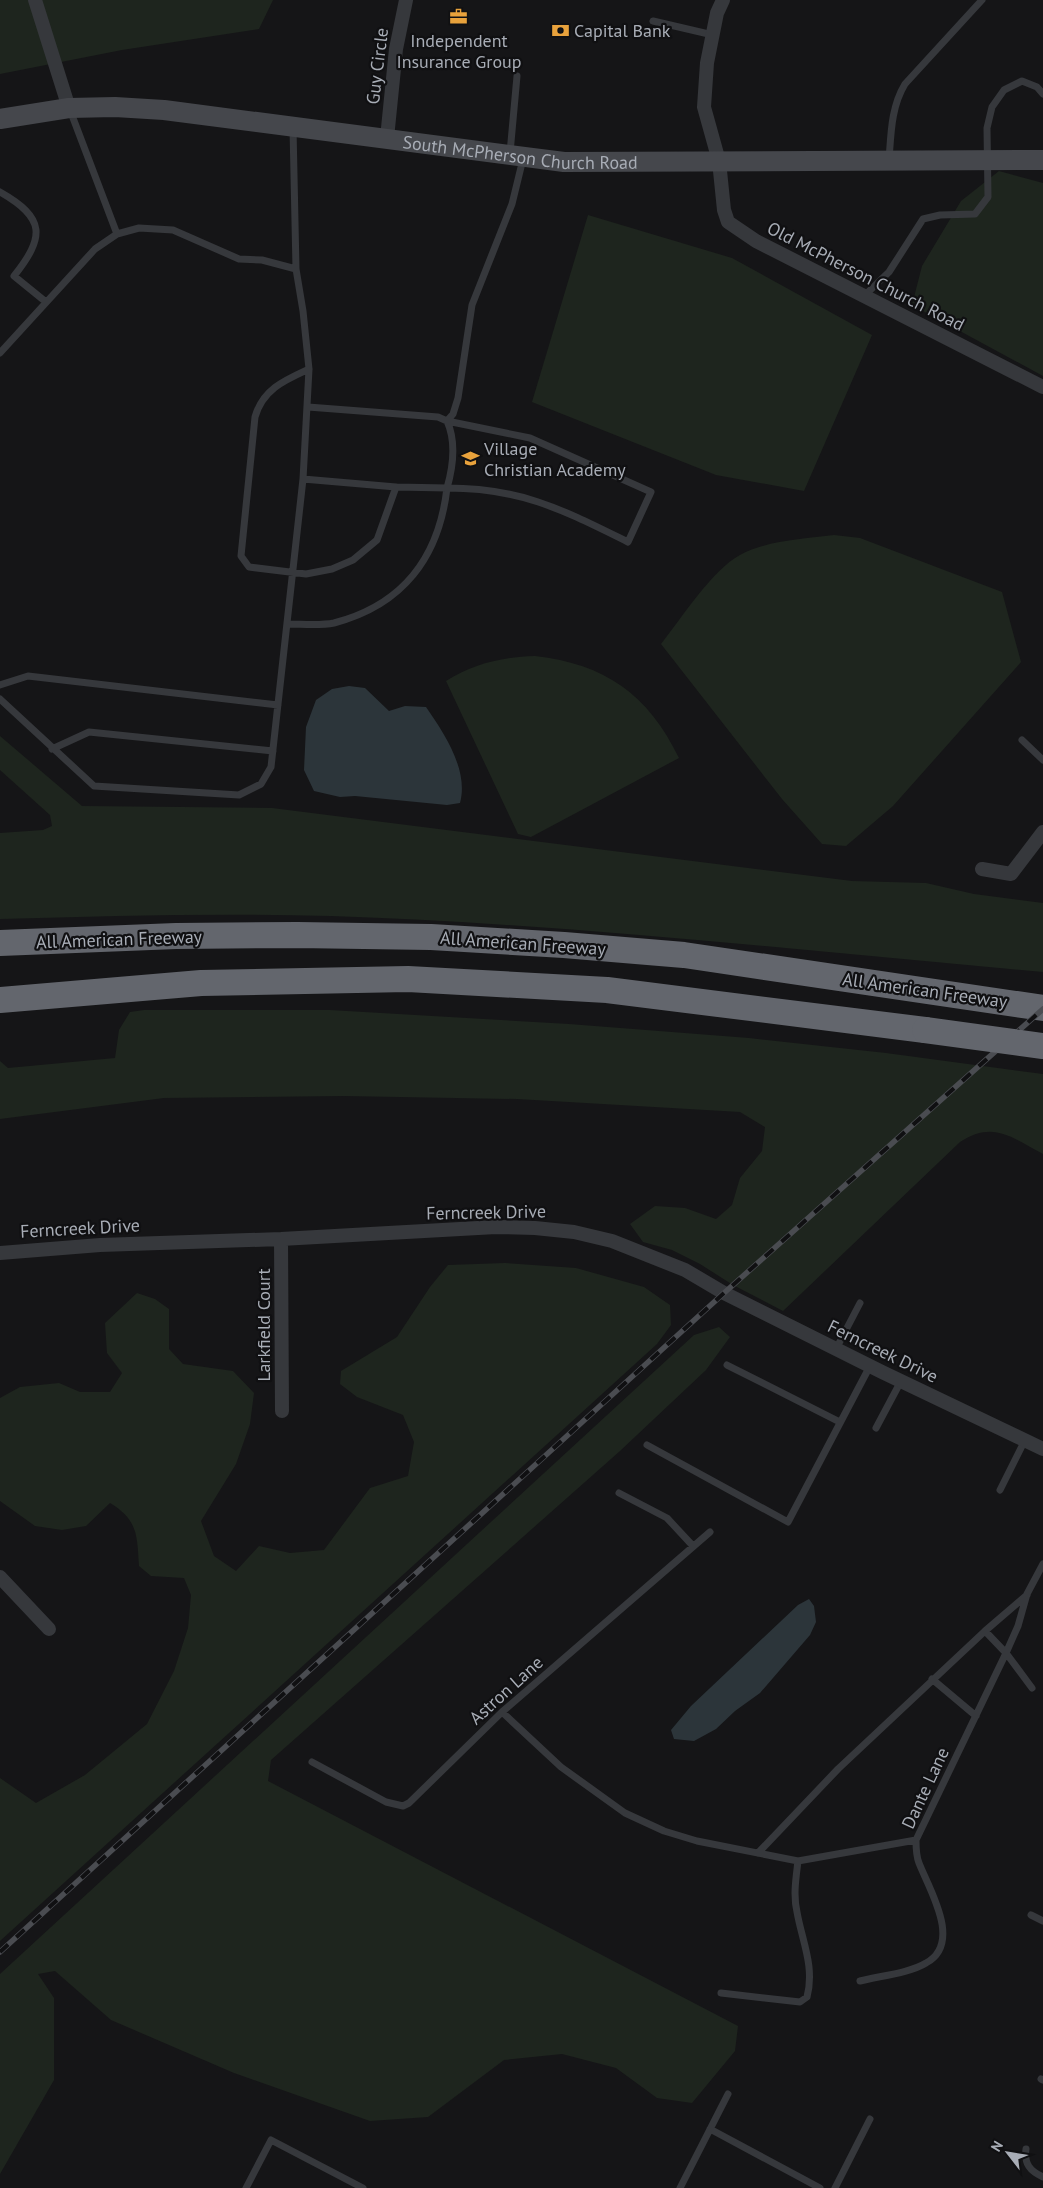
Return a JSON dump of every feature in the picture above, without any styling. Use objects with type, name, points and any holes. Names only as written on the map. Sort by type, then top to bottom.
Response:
[{"type":"highway","name":"All American Freeway","points":[[0,944],[176,936],[298,935],[431,937],[564,944],[684,955],[1043,1008]]},
{"type":"highway","points":[[0,1000],[201,983],[408,979],[607,990],[1043,1046]]},
{"type":"main road","name":"South McPherson Church Road","points":[[0,119],[70,108],[115,107],[164,110],[293,125],[564,162],[1043,160]]},
{"type":"street","points":[[35,0],[70,108]]},
{"type":"street","name":"Guy Circle","points":[[387,138],[396,49],[406,0]]},
{"type":"street","points":[[719,161],[704,107],[707,63],[717,13],[723,0]]},
{"type":"street","name":"Old McPherson Church Road","points":[[719,161],[721,198],[728,222],[756,241],[1043,387]]},
{"type":"street","points":[[982,869],[1011,874],[1043,832]]},
{"type":"street","name":"Ferncreek Drive","points":[[0,1253],[100,1245],[281,1239],[496,1227],[574,1232],[612,1241],[686,1270],[724,1293],[1043,1450]]},
{"type":"street","name":"Larkfield Court","points":[[281,1239],[282,1411]]},
{"type":"street","points":[[0,1577],[49,1629]]},
{"type":"lane","points":[[889,161],[893,115],[898,96],[905,84],[982,0]]},
{"type":"lane","points":[[653,21],[713,35]]},
{"type":"lane","points":[[447,421],[453,414],[458,398],[475,294],[512,204],[517,156],[517,76]]},
{"type":"lane","points":[[864,296],[889,272],[923,219],[940,215],[975,214],[988,197],[987,128],[992,107],[1004,90],[1022,81],[1037,87],[1043,94]]},
{"type":"lane","points":[[70,108],[117,234]]},
{"type":"lane","points":[[0,699],[94,786],[239,795],[261,784],[271,767],[303,479],[308,407],[309,369],[303,311],[296,269],[293,125]]},
{"type":"lane","points":[[0,192],[19,203],[33,218],[36,241],[31,255],[14,276],[46,302]]},
{"type":"lane","points":[[0,352],[95,249],[117,234],[139,228],[173,230],[240,259],[262,260],[296,269]]},
{"type":"lane","points":[[309,369],[275,386],[265,394],[258,404],[255,416],[241,556],[243,562],[248,567],[292,574],[306,574],[332,569],[353,560],[377,540],[396,487]]},
{"type":"lane","points":[[303,479],[396,487],[480,488],[526,496],[561,509],[628,542],[651,492],[530,438],[447,421],[438,416],[308,407]]},
{"type":"lane","points":[[287,624],[332,623],[378,607],[412,579],[429,551],[444,518],[452,457],[452,432],[447,421]]},
{"type":"lane","points":[[0,685],[28,676],[278,705]]},
{"type":"lane","points":[[52,749],[89,732],[273,751]]},
{"type":"lane","points":[[1022,740],[1043,760]]},
{"type":"lane","points":[[836,1349],[860,1303]]},
{"type":"lane","points":[[727,1365],[840,1422]]},
{"type":"lane","points":[[647,1445],[788,1522],[870,1366]]},
{"type":"lane","points":[[876,1428],[902,1382]]},
{"type":"lane","points":[[1000,1490],[1025,1440]]},
{"type":"lane","points":[[619,1493],[667,1518],[693,1546]]},
{"type":"lane","name":"Astron Lane","points":[[312,1762],[386,1802],[403,1806],[415,1797],[502,1712],[710,1532]]},
{"type":"lane","name":"Dante Lane","points":[[860,1981],[925,1964],[934,1956],[943,1940],[938,1908],[918,1862],[916,1840],[1006,1653],[1018,1626],[1027,1594],[1043,1564]]},
{"type":"lane","points":[[758,1853],[838,1769],[932,1679],[1027,1594]]},
{"type":"lane","points":[[985,1631],[1006,1653],[1032,1688]]},
{"type":"lane","points":[[932,1679],[976,1716]]},
{"type":"lane","points":[[502,1712],[560,1767],[625,1813],[664,1831],[697,1841],[798,1861],[916,1840]]},
{"type":"lane","points":[[720,1993],[800,2002],[805,2000],[808,1994],[809,1963],[796,1911],[795,1884],[798,1861]]},
{"type":"lane","points":[[1031,1915],[1043,1921]]},
{"type":"lane","points":[[680,2188],[728,2094]]},
{"type":"lane","points":[[835,2188],[870,2119]]},
{"type":"lane","points":[[710,2129],[820,2188]]},
{"type":"lane","points":[[246,2188],[271,2140],[363,2188]]},
{"type":"lane","points":[[1026,2149],[1025,2157],[1028,2166],[1043,2178]]},
{"type":"shaded area","points":[[0,0],[273,0],[259,29],[122,50],[0,74]]},
{"type":"shaded area","points":[[999,171],[1043,183],[1043,376],[912,305],[922,266],[961,201]]},
{"type":"shaded area","points":[[588,215],[732,258],[872,335],[804,491],[716,475],[532,402]]},
{"type":"shaded area","points":[[834,535],[860,538],[1002,592],[1021,662],[893,806],[846,846],[822,844],[782,799],[661,644],[708,583],[729,562],[740,555],[774,543]]},
{"type":"shaded area","points":[[535,656],[583,666],[622,686],[653,716],[679,758],[531,837],[518,834],[446,681],[488,662]]},
{"type":"shaded area","points":[[349,686],[365,688],[389,711],[405,706],[426,707],[447,740],[458,765],[462,790],[460,803],[447,805],[355,796],[340,797],[314,791],[304,770],[306,727],[316,700],[332,689]]},
{"type":"shaded area","points":[[0,736],[82,806],[272,808],[852,881],[926,883],[974,894],[1043,903],[1043,972],[687,939],[420,920],[248,915],[0,919],[0,833],[43,830],[52,826],[50,815],[0,770]]},
{"type":"shaded area","points":[[144,1010],[330,1010],[569,1024],[749,1038],[886,1053],[1043,1074],[1043,1154],[1012,1137],[993,1132],[983,1132],[960,1142],[783,1311],[672,1250],[643,1242],[630,1224],[655,1206],[685,1208],[716,1219],[732,1205],[740,1178],[762,1151],[765,1127],[740,1112],[517,1099],[344,1096],[164,1098],[0,1119],[0,1061],[8,1068],[115,1058],[119,1030],[130,1012]]},
{"type":"shaded area","points":[[505,1263],[576,1268],[644,1287],[670,1305],[671,1325],[657,1344],[0,1941],[0,1778],[36,1803],[85,1775],[147,1724],[174,1671],[188,1628],[191,1595],[184,1578],[151,1576],[139,1566],[138,1545],[131,1522],[119,1509],[110,1503],[86,1526],[62,1530],[35,1526],[0,1501],[0,1398],[20,1387],[59,1383],[80,1392],[110,1392],[122,1373],[107,1353],[105,1323],[137,1293],[155,1299],[169,1309],[169,1349],[183,1364],[233,1371],[254,1393],[250,1424],[236,1464],[201,1521],[214,1556],[236,1571],[259,1546],[290,1553],[324,1550],[370,1488],[408,1476],[414,1442],[403,1415],[357,1397],[340,1384],[341,1371],[397,1337],[430,1287],[448,1265]]},
{"type":"shaded area","points":[[719,1327],[730,1337],[706,1370],[620,1451],[271,1760],[268,1781],[738,2026],[735,2051],[692,2103],[657,2098],[616,2068],[562,2054],[504,2060],[428,2117],[370,2121],[234,2073],[111,2020],[55,1971],[38,1974],[54,1998],[54,2080],[0,2174],[0,1974],[694,1335]]},
{"type":"shaded area","points":[[809,1599],[814,1606],[816,1622],[810,1635],[760,1693],[735,1711],[716,1729],[694,1741],[674,1739],[671,1730],[691,1706],[798,1605]]},
{"type":"railway","points":[[0,1952],[724,1293],[1043,1009]]},
{"type":"place","name":"Independent Insurance Group","points":[[459,17]]},
{"type":"place","name":"Capital Bank","points":[[560,30]]},
{"type":"place","name":"Village Christian Academy","points":[[470,458]]}]
